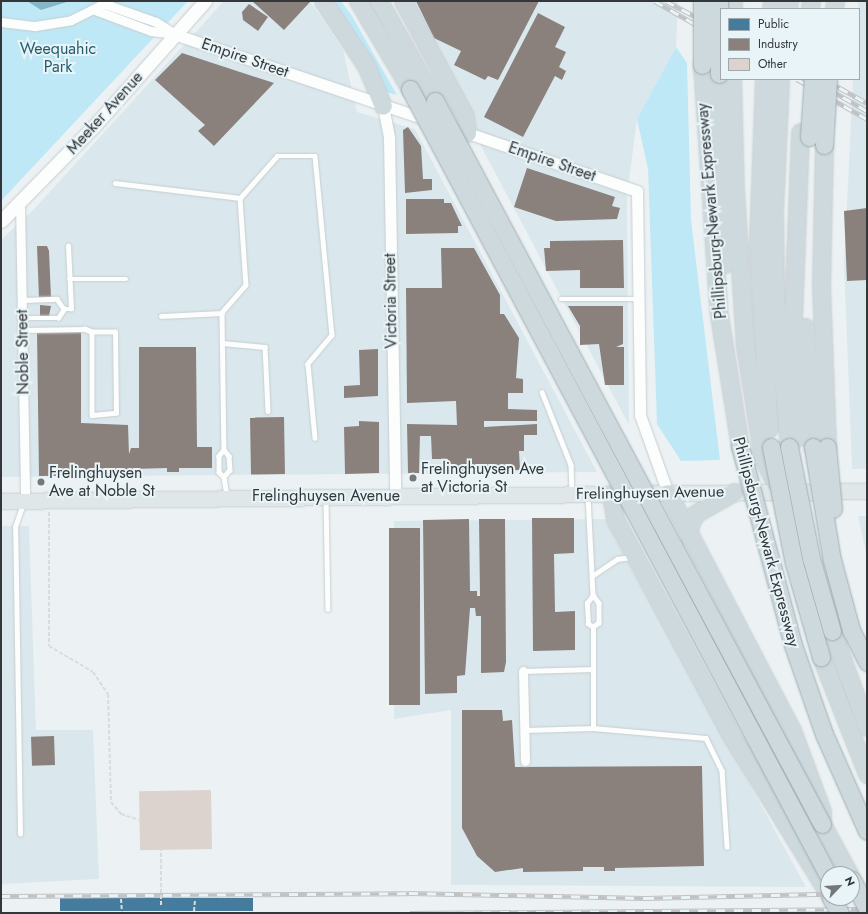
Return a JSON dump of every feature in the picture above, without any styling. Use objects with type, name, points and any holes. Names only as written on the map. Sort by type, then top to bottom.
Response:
[{"type":"highway","points":[[323,1],[366,66],[383,106]]},
{"type":"highway","points":[[358,1],[410,89],[823,866]]},
{"type":"highway","points":[[379,1],[435,100],[845,866]]},
{"type":"highway","points":[[403,1],[465,116],[467,132]]},
{"type":"highway","name":"Phillipsburg-Newark Expressway","points":[[702,1],[702,65],[721,194],[725,253],[727,310],[723,330],[740,446],[769,566],[801,669],[839,771],[867,831]]},
{"type":"highway","points":[[819,6],[835,1]]},
{"type":"highway","points":[[728,80],[721,194],[725,253],[766,447]]},
{"type":"highway","points":[[758,80],[760,109]]},
{"type":"highway","name":"Phillipsburg-Newark Expressway","points":[[764,80],[760,109],[758,185],[778,341],[807,447]]},
{"type":"highway","name":"Phillipsburg-Newark Expressway","points":[[780,80],[775,182],[766,243],[762,357],[766,447],[778,489],[808,616],[867,774]]},
{"type":"highway","points":[[804,80],[805,135],[809,173],[813,340],[807,447],[833,565],[851,630],[867,661]]},
{"type":"highway","points":[[805,135],[813,80]]},
{"type":"highway","points":[[828,80],[824,145],[809,173],[795,236],[793,338],[832,631],[867,727]]},
{"type":"highway","points":[[690,538],[690,523],[695,514],[734,492]]},
{"type":"highway","points":[[668,493],[699,557],[792,730],[822,810],[822,824]]},
{"type":"highway","points":[[611,494],[615,519],[739,750],[820,880]]},
{"type":"highway","points":[[860,895],[867,908]]},
{"type":"main road","name":"Meeker Avenue","points":[[1,221],[20,203],[205,1]]},
{"type":"main road","name":"Frelinghuysen Avenue","points":[[1,501],[227,497],[867,491]]},
{"type":"street","points":[[1,22],[18,26],[49,24],[71,20],[95,10],[107,2],[156,22],[174,34]]},
{"type":"street","points":[[95,10],[151,30],[174,34]]},
{"type":"street","name":"Empire Street","points":[[174,34],[383,106],[467,132],[638,191],[640,420],[668,493]]},
{"type":"street","name":"Victoria Street","points":[[383,106],[389,138],[395,496]]},
{"type":"street","name":"Noble Street","points":[[20,203],[25,501]]},
{"type":"street","points":[[523,671],[526,761]]},
{"type":"lane","points":[[224,477],[230,470],[229,456],[224,450],[222,313],[246,285],[240,198],[277,156],[315,156],[332,335],[308,364],[315,438]]},
{"type":"lane","points":[[115,183],[240,198]]},
{"type":"lane","points":[[64,309],[71,309],[68,246]]},
{"type":"lane","points":[[69,279],[126,279]]},
{"type":"lane","points":[[22,300],[57,299],[64,309]]},
{"type":"lane","points":[[561,299],[638,299]]},
{"type":"lane","points":[[22,318],[58,318],[64,309]]},
{"type":"lane","points":[[161,316],[222,313]]},
{"type":"lane","points":[[22,330],[85,329],[92,332],[115,332],[116,413],[92,415],[92,332]]},
{"type":"lane","points":[[222,343],[265,347],[268,411]]},
{"type":"lane","points":[[542,392],[571,465],[572,494]]},
{"type":"lane","points":[[224,450],[219,456],[219,472],[224,477],[227,497]]},
{"type":"lane","points":[[588,494],[593,595],[599,603],[598,623],[594,626],[593,728]]},
{"type":"lane","points":[[326,497],[328,610]]},
{"type":"lane","points":[[20,834],[15,527],[25,501]]},
{"type":"lane","points":[[592,576],[618,559],[635,556]]},
{"type":"lane","points":[[593,595],[587,604],[588,624],[594,626]]},
{"type":"lane","points":[[523,671],[593,669]]},
{"type":"lane","points":[[525,730],[593,728],[706,738],[722,771],[727,847]]},
{"type":"path","points":[[48,500],[49,646],[92,672],[108,694],[111,802],[121,814],[139,820]]},
{"type":"path","points":[[160,904],[161,850]]},
{"type":"path","points":[[194,911],[195,898]]},
{"type":"path","points":[[121,899],[122,912]]},
{"type":"shaded area","points":[[27,1],[70,1],[41,10]]},
{"type":"shaded area","points":[[224,1],[310,1],[343,50],[357,112],[415,129],[597,472],[1,477],[1,240],[34,209]]},
{"type":"shaded area","points":[[404,1],[678,1],[676,47],[637,119],[627,197],[629,425]]},
{"type":"shaded area","points":[[858,1],[867,1],[867,469],[852,469],[844,265],[853,80],[860,80],[860,8],[858,8]]},
{"type":"shaded area","points":[[858,516],[867,516],[867,558]]},
{"type":"shaded area","points":[[610,519],[618,534],[614,537],[806,887],[451,885],[451,710],[394,719],[394,521]]},
{"type":"shaded area","points":[[1,526],[29,526],[36,730],[93,730],[99,879],[1,884]]},
{"type":"green space","name":"Weequahic Park","points":[[1,1],[188,1],[1,201]]},
{"type":"green space","points":[[329,1],[341,1],[352,16],[397,95],[385,92]]},
{"type":"green space","points":[[676,47],[687,63],[691,220],[720,460],[681,461],[657,424],[648,169],[637,119]]},
{"type":"building: Public","points":[[60,898],[253,898],[253,911],[60,911]]},
{"type":"building: Industry","points":[[252,1],[309,1],[310,2],[284,30]]},
{"type":"building: Industry","points":[[416,1],[539,1],[498,80],[488,76],[485,80],[454,65],[461,51],[434,38]]},
{"type":"building: Industry","points":[[249,4],[268,17],[258,31],[243,20],[242,12]]},
{"type":"building: Industry","points":[[538,13],[565,27],[555,47],[566,52],[559,67],[566,71],[562,80],[555,76],[523,137],[484,117]]},
{"type":"building: Industry","points":[[182,53],[274,83],[214,146],[198,131],[205,125],[155,80]]},
{"type":"building: Industry","points":[[408,127],[421,146],[423,179],[432,179],[432,190],[405,193],[403,130]]},
{"type":"building: Industry","points":[[527,168],[615,197],[612,206],[620,208],[617,219],[556,221],[514,207]]},
{"type":"building: Industry","points":[[406,199],[444,199],[444,203],[451,203],[462,226],[458,226],[458,233],[406,234]]},
{"type":"building: Industry","points":[[867,208],[867,280],[847,281],[844,211]]},
{"type":"building: Industry","points":[[623,240],[624,288],[580,288],[580,270],[546,271],[544,248],[550,248],[550,241]]},
{"type":"building: Industry","points":[[37,246],[47,246],[49,251],[51,298],[39,298]]},
{"type":"building: Industry","points":[[441,248],[474,248],[500,295],[500,314],[504,314],[519,338],[516,378],[523,379],[523,393],[508,393],[508,409],[537,410],[537,421],[484,421],[484,427],[537,424],[537,435],[524,435],[524,451],[519,451],[520,470],[448,472],[448,459],[432,459],[431,436],[420,436],[419,473],[408,473],[407,424],[457,425],[456,401],[407,403],[406,288],[442,288]]},
{"type":"building: Industry","points":[[40,305],[51,306],[49,316],[40,317]]},
{"type":"building: Industry","points":[[568,306],[623,306],[623,344],[616,347],[624,347],[624,385],[605,385],[599,344],[580,345],[580,326]]},
{"type":"building: Industry","points":[[37,332],[81,332],[81,423],[128,425],[129,454],[131,448],[139,448],[139,347],[196,347],[197,447],[212,447],[212,468],[179,468],[179,472],[167,472],[167,468],[131,469],[131,475],[39,476]]},
{"type":"building: Industry","points":[[378,349],[378,396],[344,398],[344,386],[360,385],[359,350]]},
{"type":"building: Industry","points":[[284,417],[285,474],[251,475],[250,418]]},
{"type":"building: Industry","points":[[359,421],[379,422],[379,473],[345,474],[344,427],[359,426]]},
{"type":"building: Industry","points":[[532,518],[574,518],[574,553],[554,554],[555,612],[575,611],[575,650],[533,651]]},
{"type":"building: Industry","points":[[469,519],[470,591],[477,591],[477,596],[480,596],[479,519],[505,519],[506,662],[504,672],[481,673],[481,616],[476,616],[475,608],[470,608],[465,675],[457,676],[457,693],[425,694],[423,520]]},
{"type":"building: Industry","points":[[389,528],[420,528],[420,705],[389,705]]},
{"type":"building: Industry","points":[[462,710],[502,710],[503,721],[512,720],[515,767],[702,766],[704,866],[615,868],[615,871],[604,871],[604,867],[583,867],[583,871],[523,872],[523,868],[495,872],[477,856],[462,828]]},
{"type":"building: Industry","points":[[54,736],[55,765],[32,766],[31,737]]},
{"type":"building: Other","points":[[211,790],[212,849],[140,850],[139,791]]},
{"type":"railway","points":[[655,1],[720,38]]},
{"type":"railway","points":[[666,1],[720,29]]},
{"type":"railway","points":[[799,80],[867,119]]},
{"type":"railway","points":[[814,80],[867,111]]},
{"type":"railway","points":[[826,80],[867,103]]},
{"type":"railway","points":[[1,896],[409,893],[645,898],[820,894]]},
{"type":"railway","points":[[860,893],[867,893]]},
{"type":"railway","points":[[410,913],[867,909]]},
{"type":"place","name":"Frelinghuysen Ave at Victoria St","points":[[413,478]]},
{"type":"place","name":"Frelinghuysen Ave at Noble St","points":[[41,482]]}]
